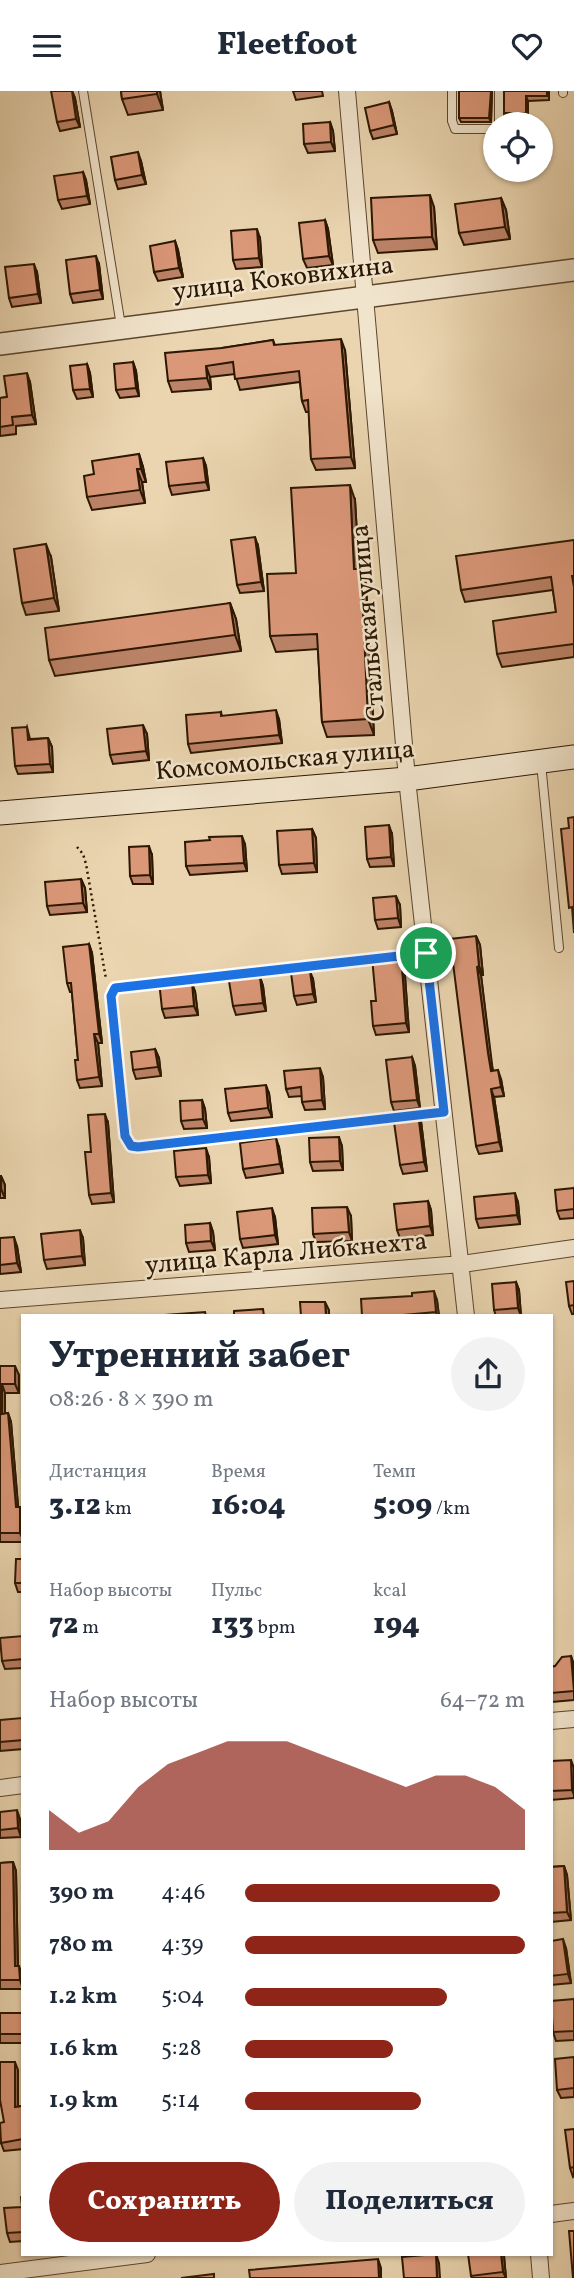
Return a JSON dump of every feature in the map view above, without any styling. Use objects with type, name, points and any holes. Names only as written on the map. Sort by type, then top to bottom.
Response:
[{"type":"main road","name":"Комсомольская улица","points":[[0,813],[407,779],[574,757]]},
{"type":"street","name":"Стальская улица","points":[[346,91],[407,779],[466,1314]]},
{"type":"street","name":"улица Коковихина","points":[[0,344],[574,270]]},
{"type":"street","name":"улица Карла Либкнехта","points":[[0,1300],[462,1264],[574,1248]]},
{"type":"street","points":[[553,1721],[574,1719]]},
{"type":"street","points":[[0,1788],[21,1785]]},
{"type":"street","points":[[553,2214],[574,2211]]},
{"type":"street","points":[[0,2273],[132,2256]]},
{"type":"street","points":[[539,2256],[541,2278]]},
{"type":"lane","points":[[83,91],[122,329]]},
{"type":"lane","points":[[452,91],[452,121],[455,129],[483,129]]},
{"type":"lane","points":[[499,91],[499,112]]},
{"type":"lane","points":[[541,761],[559,949]]},
{"type":"lane","points":[[426,953],[115,988],[111,996],[125,1136],[131,1146],[152,1146],[444,1112]]},
{"type":"path","points":[[77,847],[86,864],[111,996]]},
{"type":"building","points":[[51,91],[72,91],[76,119],[57,122]]},
{"type":"building","points":[[121,91],[157,91],[157,94],[122,99]]},
{"type":"building","points":[[459,91],[491,91],[489,112],[483,112],[483,118],[459,118]]},
{"type":"building","points":[[504,91],[547,91],[547,96],[526,96],[526,112],[504,112]]},
{"type":"building","points":[[389,102],[394,125],[370,131],[365,108]]},
{"type":"building","points":[[330,122],[331,142],[304,144],[303,124]]},
{"type":"building","points":[[138,152],[142,175],[115,180],[111,157]]},
{"type":"building","points":[[83,172],[87,196],[58,200],[54,176]]},
{"type":"building","points":[[430,195],[432,237],[373,240],[371,198]]},
{"type":"building","points":[[501,198],[505,227],[459,233],[455,204]]},
{"type":"building","points":[[325,220],[329,256],[303,259],[299,223]]},
{"type":"building","points":[[257,229],[259,258],[233,260],[231,231]]},
{"type":"building","points":[[175,241],[179,268],[154,272],[150,246]]},
{"type":"building","points":[[96,256],[100,290],[70,294],[66,260]]},
{"type":"building","points":[[34,264],[38,294],[9,298],[5,267]]},
{"type":"building","points":[[341,339],[351,457],[311,459],[308,400],[302,401],[299,371],[235,379],[233,362],[206,366],[207,378],[168,381],[165,353],[273,340],[274,345]]},
{"type":"building","points":[[133,362],[136,388],[116,390],[114,364]]},
{"type":"building","points":[[87,364],[90,389],[73,390],[70,366]]},
{"type":"building","points":[[27,373],[32,415],[12,417],[13,425],[0,427],[0,398],[7,397],[4,376]]},
{"type":"building","points":[[139,454],[141,469],[137,469],[140,490],[87,497],[84,476],[94,474],[92,461]]},
{"type":"building","points":[[203,458],[206,482],[169,486],[166,462]]},
{"type":"building","points":[[350,485],[354,569],[361,569],[368,719],[322,722],[317,634],[270,636],[267,574],[296,573],[291,488]]},
{"type":"building","points":[[255,537],[261,582],[237,585],[231,540]]},
{"type":"building","points":[[574,540],[574,644],[497,654],[493,621],[556,612],[551,577],[461,590],[456,556]]},
{"type":"building","points":[[46,544],[54,598],[22,603],[14,549]]},
{"type":"building","points":[[230,603],[235,635],[49,660],[45,628]]},
{"type":"building","points":[[276,710],[279,735],[188,744],[186,715],[221,712],[221,716]]},
{"type":"building","points":[[143,725],[146,751],[110,755],[107,729]]},
{"type":"building","points":[[27,727],[28,740],[48,738],[50,764],[15,766],[12,728]]},
{"type":"building","points":[[574,817],[574,933],[561,829],[569,828],[568,818]]},
{"type":"building","points":[[389,825],[391,857],[367,859],[365,827]]},
{"type":"building","points":[[312,829],[314,863],[279,865],[277,831]]},
{"type":"building","points":[[242,836],[244,863],[186,866],[185,842],[210,840],[209,837]]},
{"type":"building","points":[[149,846],[150,875],[130,876],[129,847]]},
{"type":"building","points":[[81,879],[83,903],[47,906],[45,882]]},
{"type":"building","points":[[396,896],[398,918],[375,920],[373,898]]},
{"type":"building","points":[[476,936],[477,967],[488,1053],[491,1071],[498,1070],[501,1087],[491,1089],[499,1142],[476,1146],[450,939]]},
{"type":"building","points":[[89,944],[99,1034],[94,1034],[99,1077],[77,1080],[75,1060],[78,1060],[71,983],[67,983],[63,947]]},
{"type":"building","points":[[401,953],[406,1023],[373,1026],[371,1001],[376,1001],[372,957]]},
{"type":"building","points":[[310,971],[313,994],[294,996],[291,973]]},
{"type":"building","points":[[260,977],[263,1003],[233,1006],[229,981]]},
{"type":"building","points":[[172,979],[173,984],[192,983],[194,1006],[162,1009],[159,981]]},
{"type":"building","points":[[155,1049],[158,1067],[133,1070],[131,1052]]},
{"type":"building","points":[[412,1057],[417,1100],[391,1102],[386,1060]]},
{"type":"building","points":[[320,1068],[322,1100],[302,1102],[301,1087],[286,1089],[284,1071]]},
{"type":"building","points":[[266,1085],[268,1108],[228,1113],[225,1089]]},
{"type":"building","points":[[202,1100],[203,1119],[181,1121],[180,1101]]},
{"type":"building","points":[[418,1113],[424,1162],[400,1165],[393,1115]]},
{"type":"building","points":[[105,1114],[111,1193],[89,1195],[85,1152],[91,1152],[88,1115]]},
{"type":"building","points":[[339,1137],[340,1161],[310,1162],[309,1138]]},
{"type":"building","points":[[276,1138],[280,1164],[243,1169],[240,1143]]},
{"type":"building","points":[[206,1148],[208,1175],[176,1177],[174,1151]]},
{"type":"building","points":[[574,1188],[574,1209],[557,1211],[555,1190]]},
{"type":"building","points":[[515,1193],[517,1215],[476,1219],[474,1197]]},
{"type":"building","points":[[428,1201],[430,1226],[397,1230],[394,1204]]},
{"type":"building","points":[[347,1207],[349,1232],[313,1234],[312,1208]]},
{"type":"building","points":[[272,1208],[275,1235],[240,1239],[237,1212]]},
{"type":"building","points":[[210,1223],[211,1241],[186,1243],[185,1225]]},
{"type":"building","points":[[80,1230],[82,1256],[44,1260],[41,1234]]},
{"type":"building","points":[[14,1237],[17,1263],[0,1265],[0,1238]]},
{"type":"building","points":[[574,1281],[574,1305],[569,1306],[566,1282]]},
{"type":"building","points":[[516,1282],[518,1308],[494,1310],[492,1284]]},
{"type":"building","points":[[434,1291],[436,1312],[362,1314],[361,1299],[412,1296],[412,1293]]},
{"type":"building","points":[[300,1302],[325,1302],[326,1314],[301,1314]]},
{"type":"building","points":[[263,1309],[264,1314],[234,1314],[234,1311]]},
{"type":"building","points":[[0,1366],[15,1366],[15,1384],[2,1384],[2,1414],[8,1413],[16,1507],[20,1507],[20,1533],[0,1533]]},
{"type":"building","points":[[16,1559],[21,1559],[21,1583],[15,1583]]},
{"type":"building","points":[[21,1636],[21,1659],[2,1661],[0,1638]]},
{"type":"building","points":[[571,1656],[574,1691],[553,1693],[553,1666],[562,1657]]},
{"type":"building","points":[[21,1718],[21,1740],[0,1742],[0,1720]]},
{"type":"building","points":[[571,1760],[572,1790],[553,1791],[553,1761]]},
{"type":"building","points":[[17,1810],[18,1828],[0,1830],[0,1812]]},
{"type":"building","points":[[13,1862],[15,1966],[19,1966],[20,1980],[0,1980],[0,1863]]},
{"type":"building","points":[[564,1866],[567,1912],[553,1913],[553,1867]]},
{"type":"building","points":[[563,1939],[568,1974],[553,1976],[553,1941]]},
{"type":"building","points":[[574,1999],[574,2031],[553,2032],[553,2001]]},
{"type":"building","points":[[0,2013],[21,2013],[21,2034],[0,2034]]},
{"type":"building","points":[[574,2057],[574,2088],[557,2090],[555,2059]]},
{"type":"building","points":[[0,2062],[15,2062],[15,2107],[21,2106],[21,2139],[1,2143],[0,2123],[4,2122],[0,2100]]},
{"type":"building","points":[[574,2129],[574,2167],[570,2168],[565,2130]]},
{"type":"building","points":[[21,2207],[21,2232],[7,2233],[4,2208]]},
{"type":"building","points":[[569,2231],[574,2231],[574,2278],[573,2278]]},
{"type":"building","points":[[436,2256],[437,2278],[404,2278],[402,2257]]},
{"type":"building","points":[[468,2256],[501,2256],[503,2272],[471,2276]]},
{"type":"building","points":[[378,2259],[379,2278],[250,2278],[249,2270]]},
{"type":"building","points":[[214,2274],[214,2278],[181,2278]]},
{"type":"route","points":[[426,953],[444,1112],[131,1146],[125,1136],[111,996],[115,988],[426,953]]}]
